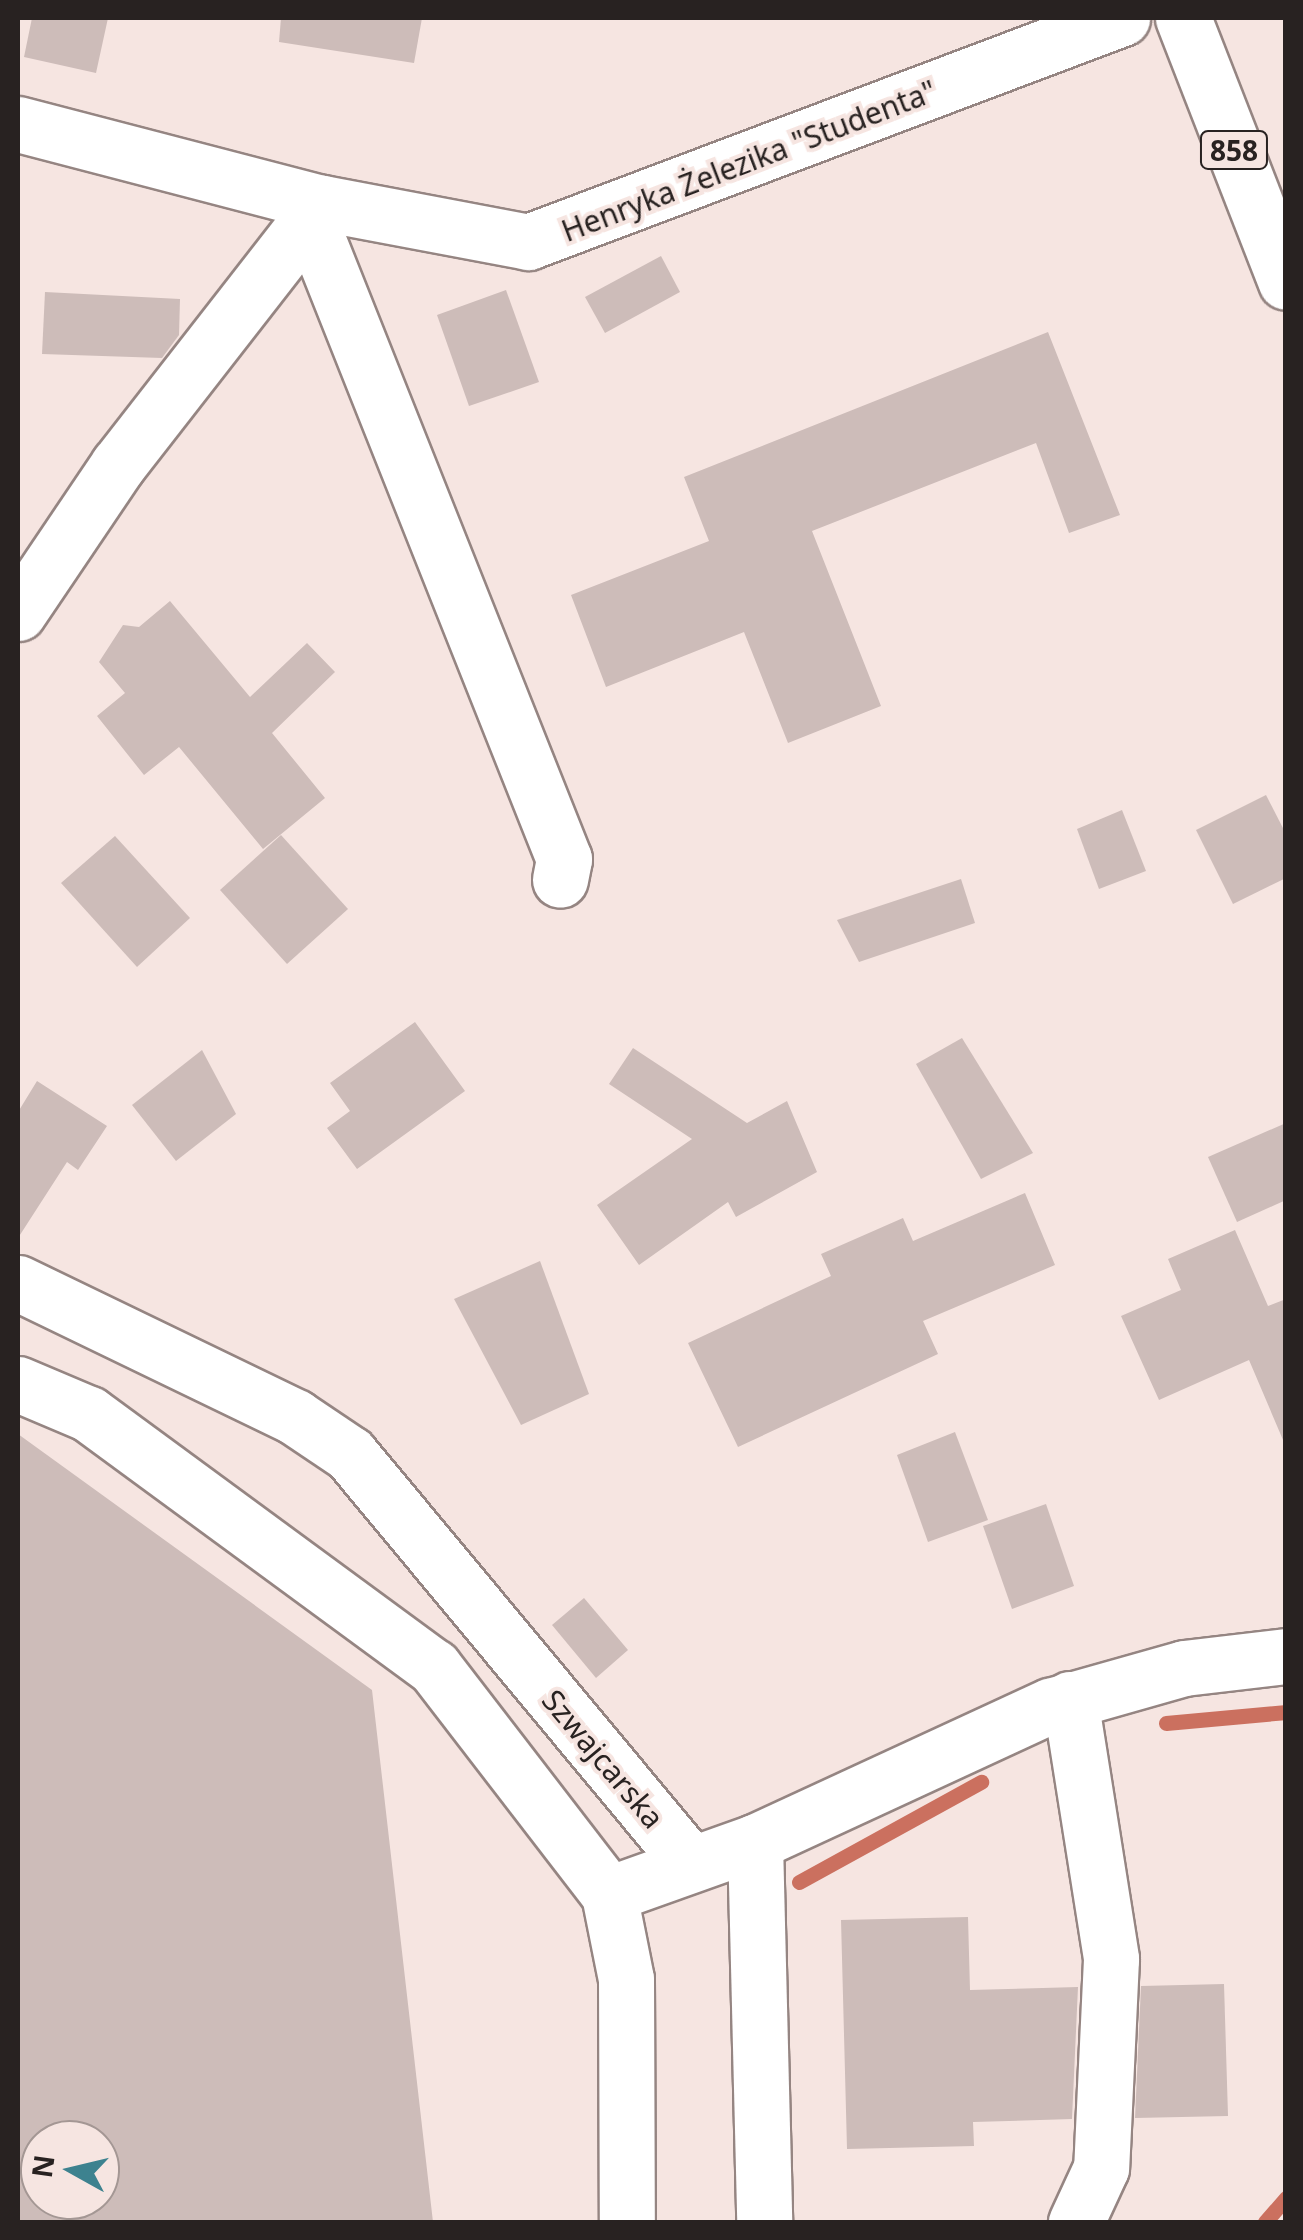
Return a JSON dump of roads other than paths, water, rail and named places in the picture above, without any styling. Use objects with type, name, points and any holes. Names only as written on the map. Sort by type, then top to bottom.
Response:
[{"type":"street","name":"Henryka Żelezika \"Studenta\"","points":[[18,124],[315,211],[546,239],[1122,18]]},
{"type":"street","name":"858","points":[[1183,18],[1286,282]]},
{"type":"street","points":[[18,613],[118,465],[315,211]]},
{"type":"street","points":[[315,211],[564,859],[560,880]]},
{"type":"street","name":"Szwajcarska","points":[[18,1283],[295,1418],[350,1454],[690,1863]]},
{"type":"street","points":[[18,1384],[89,1414],[434,1667],[609,1894],[626,1979],[627,2222]]},
{"type":"street","points":[[609,1894],[756,1842],[1070,1699],[1184,1668],[1286,1656]]},
{"type":"street","points":[[1070,1699],[1111,1959],[1101,2168],[1076,2222]]},
{"type":"street","points":[[756,1842],[764,2222]]},
{"type":"waterway","points":[[1166,1723],[1286,1712]]},
{"type":"waterway","points":[[799,1882],[981,1782]]},
{"type":"waterway","points":[[1265,2222],[1286,2198]]}]
